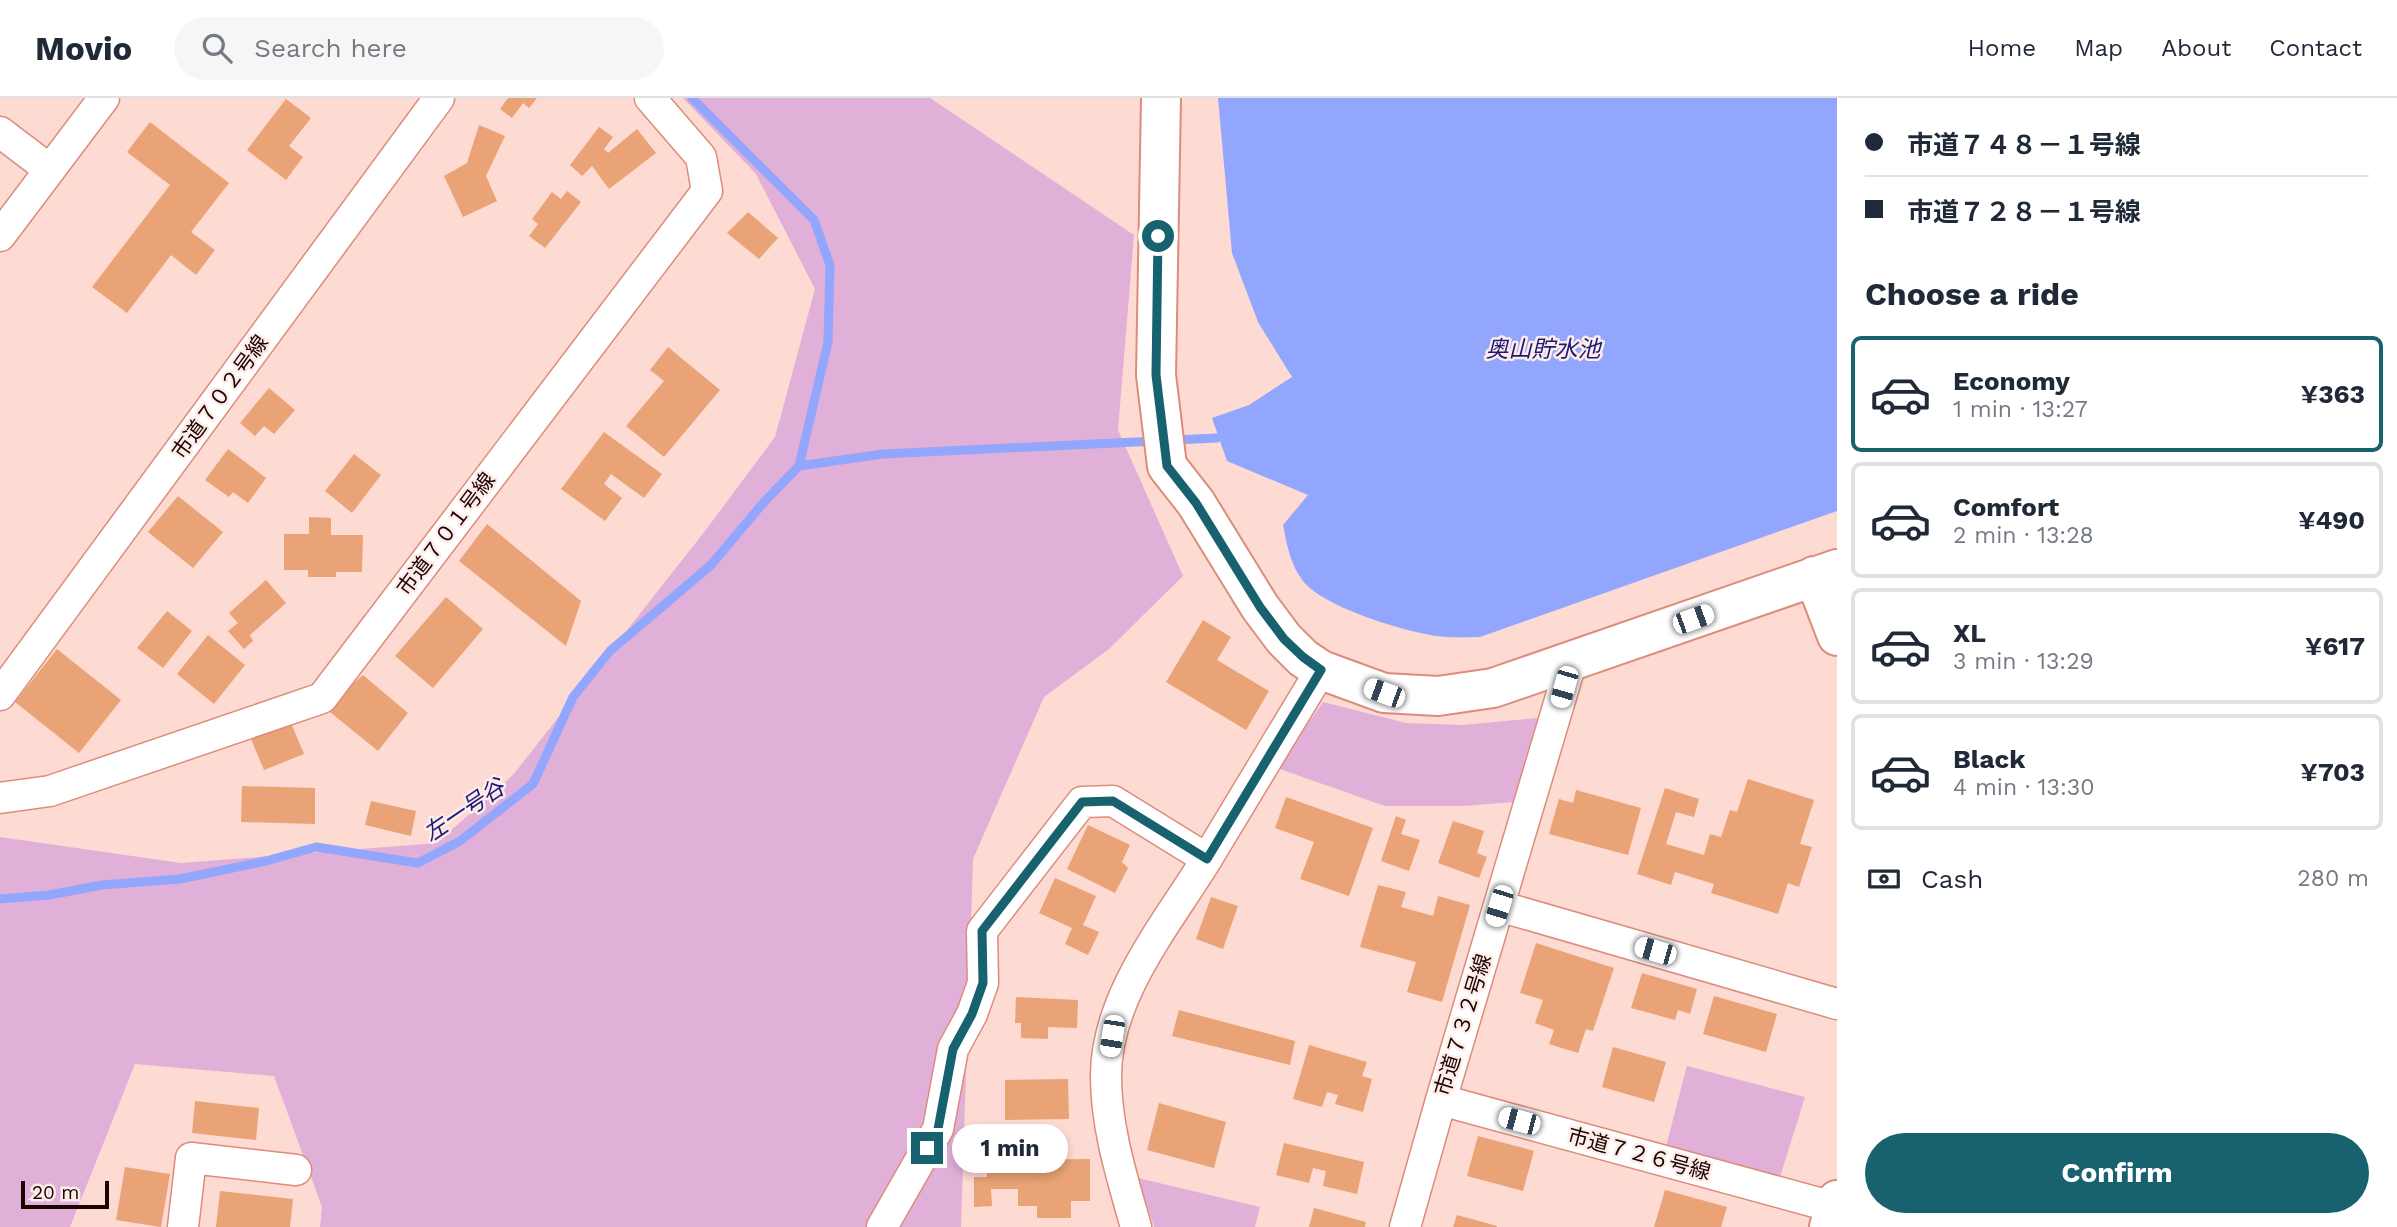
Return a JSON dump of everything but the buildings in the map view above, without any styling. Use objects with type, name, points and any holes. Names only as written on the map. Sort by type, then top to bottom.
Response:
[{"type":"street","points":[[0,236],[104,98]]},
{"type":"street","name":"市道７０２号線","points":[[0,695],[439,98]]},
{"type":"street","name":"市道７０１号線","points":[[0,798],[50,791],[322,698],[707,191],[701,157],[650,98]]},
{"type":"street","points":[[1161,98],[1156,375],[1167,466],[1196,503],[1260,607],[1284,639],[1303,657],[1321,670],[1384,693],[1438,696],[1493,688],[1826,572],[1837,636]]},
{"type":"street","points":[[0,132],[50,170]]},
{"type":"street","name":"市道７３２号線","points":[[1405,1227],[1571,663]]},
{"type":"street","points":[[1136,1227],[1111,1133],[1105,1074],[1115,1017],[1139,965],[1207,859],[1321,670]]},
{"type":"street","points":[[882,1227],[938,1129],[953,1049],[972,1014],[983,983],[982,931],[1082,802],[1113,801],[1207,859]]},
{"type":"street","points":[[1499,906],[1837,1004]]},
{"type":"street","name":"市道７２６号線","points":[[1441,1100],[1834,1211]]},
{"type":"street","points":[[183,1227],[191,1158],[296,1170]]},
{"type":"shaded area","points":[[683,98],[930,98],[1134,235],[1118,430],[1183,576],[1109,649],[1044,697],[973,859],[961,1227],[320,1227],[322,1207],[274,1076],[135,1064],[70,1227],[0,1227],[0,837],[181,863],[437,843],[513,775],[705,531],[775,437],[815,289],[756,174]]},
{"type":"shaded area","points":[[1323,702],[1406,723],[1463,725],[1538,718],[1514,802],[1463,806],[1385,806],[1277,768]]},
{"type":"shaded area","points":[[1687,1066],[1805,1097],[1779,1180],[1666,1146]]},
{"type":"shaded area","points":[[1138,1178],[1260,1207],[1255,1227],[1154,1227]]},
{"type":"water","name":"奥山貯水池","points":[[1218,98],[1837,98],[1837,511],[1480,637],[1441,637],[1404,629],[1345,609],[1313,591],[1295,568],[1283,525],[1308,495],[1227,461],[1212,418],[1249,405],[1292,377],[1258,322],[1232,253]]},
{"type":"waterway","points":[[692,98],[814,220],[830,265],[828,342],[799,466]]},
{"type":"waterway","points":[[1174,440],[1217,438]]},
{"type":"waterway","points":[[799,466],[883,454],[1156,441]]},
{"type":"waterway","name":"左一号谷","points":[[0,899],[49,895],[102,885],[180,879],[266,861],[316,847],[418,863],[460,841],[533,784],[573,697],[610,651],[711,565],[764,502],[799,466]]},
{"type":"route","points":[[927,1148],[938,1129],[953,1049],[972,1014],[983,983],[982,931],[1082,802],[1113,801],[1207,859],[1321,670],[1284,639],[1260,607],[1196,503],[1167,466],[1156,375],[1158,236]]}]
